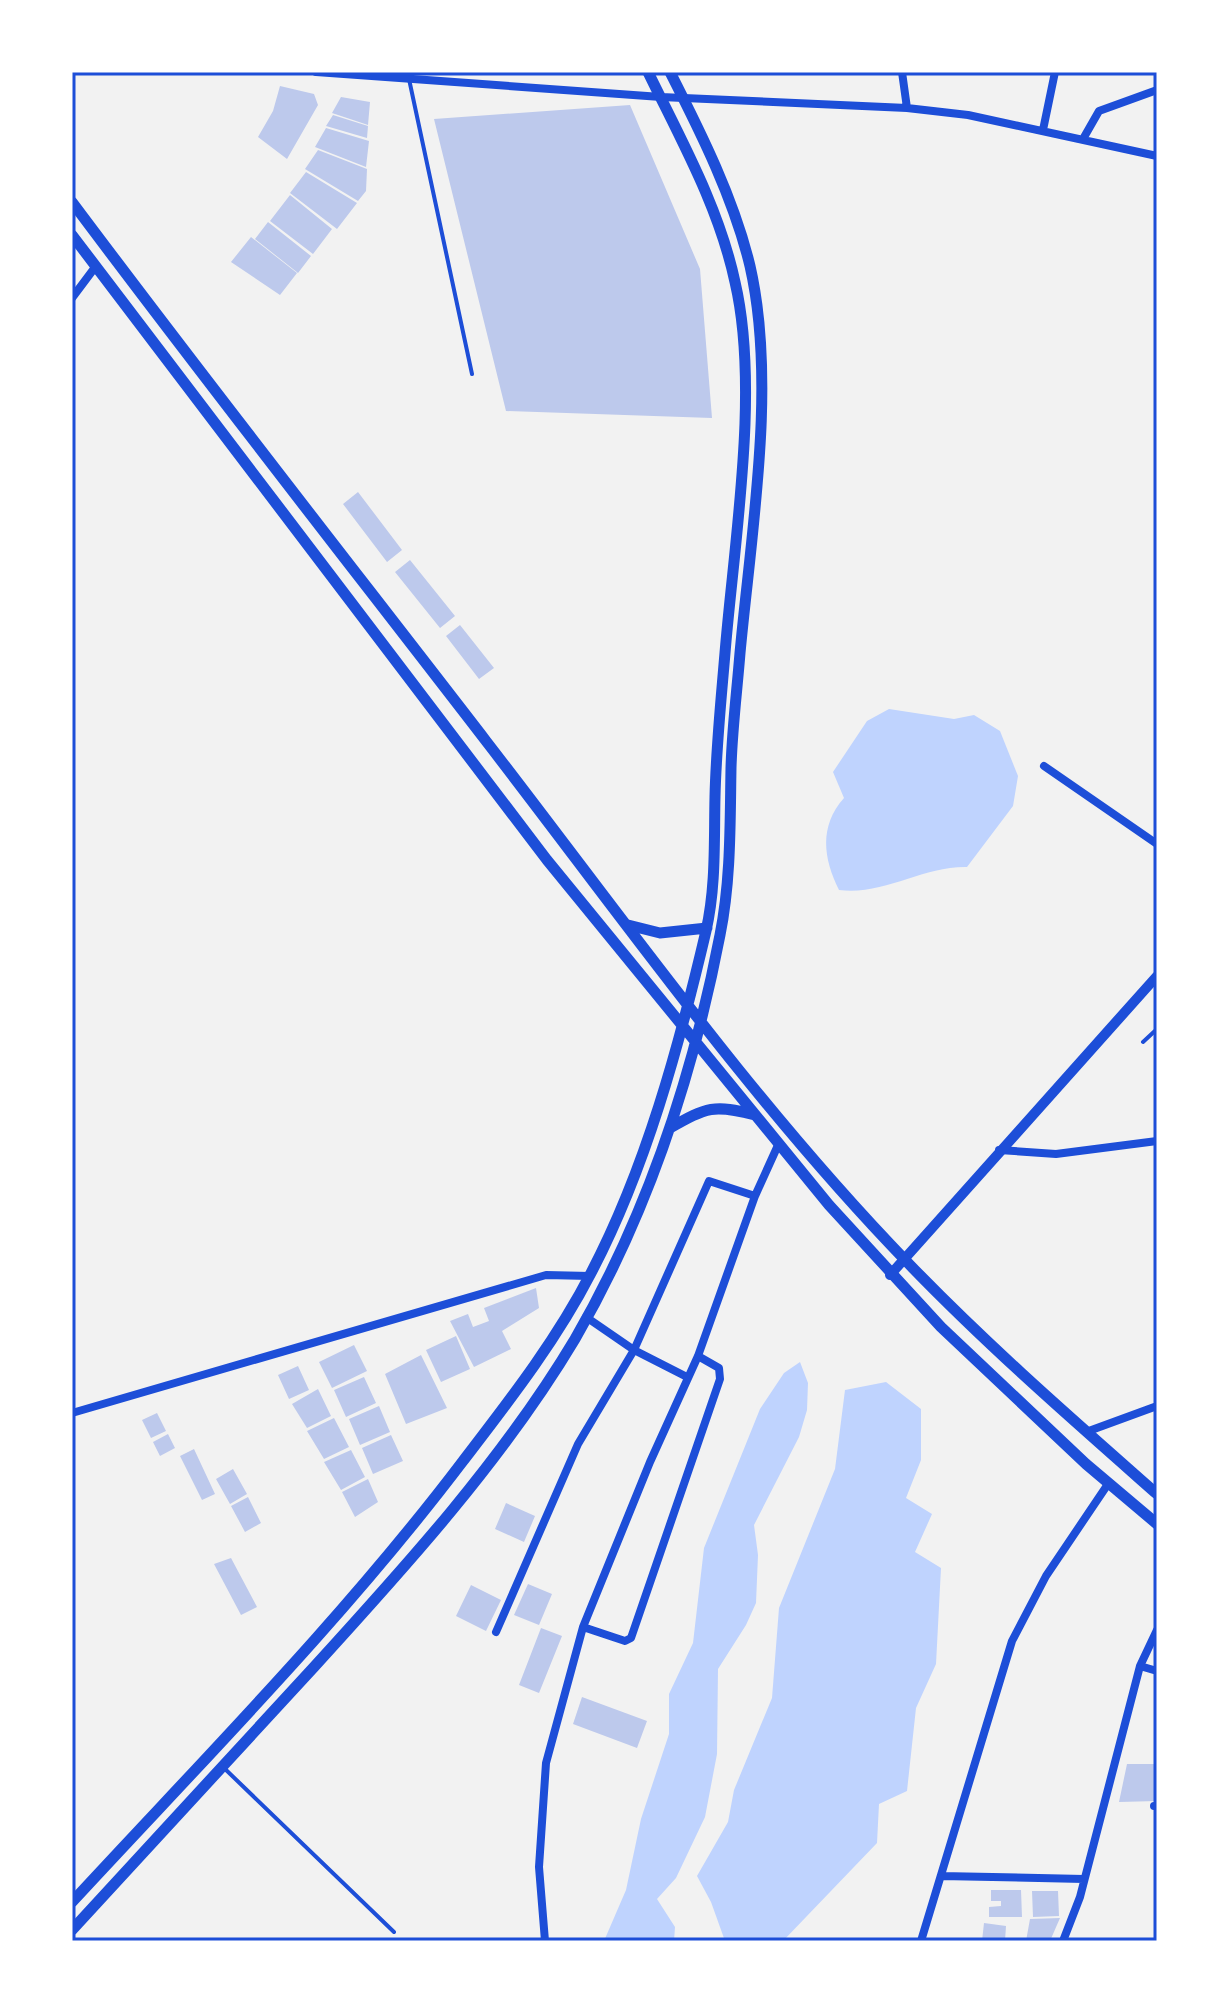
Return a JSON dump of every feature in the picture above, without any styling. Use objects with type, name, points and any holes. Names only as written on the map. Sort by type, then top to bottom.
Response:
[{"type":"main road","points":[[72,1902],[341,1611],[413,1527],[518,1390],[590,1276],[632,1182],[668,1075],[707,928],[714,858],[716,741],[741,453],[744,350],[736,285],[718,221],[648,72]]},
{"type":"main road","points":[[72,1930],[366,1610],[457,1502],[538,1395],[586,1317],[630,1230],[670,1128],[720,940],[728,883],[731,761],[758,456],[759,349],[755,298],[744,242],[670,72]]},
{"type":"main road","points":[[72,202],[167,333],[297,496],[628,925],[685,1004],[797,1139],[905,1260],[1086,1432],[1157,1494]]},
{"type":"main road","points":[[72,235],[278,510],[538,848],[680,1025],[890,1275],[1108,1484],[1157,1524]]},
{"type":"main road","points":[[278,510],[297,496]]},
{"type":"main road","points":[[628,925],[660,933],[707,928]]},
{"type":"main road","points":[[670,1128],[703,1108],[715,1106],[756,1115]]},
{"type":"street","points":[[316,72],[661,97],[907,108],[1043,130],[1157,156]]},
{"type":"street","points":[[902,72],[907,108]]},
{"type":"street","points":[[1043,130],[1055,72]]},
{"type":"street","points":[[1083,139],[1099,111],[1157,90]]},
{"type":"street","points":[[72,298],[96,266]]},
{"type":"street","points":[[1044,766],[1157,844]]},
{"type":"street","points":[[890,1275],[999,1150],[1156,981]]},
{"type":"street","points":[[999,1150],[1056,1154],[1157,1141]]},
{"type":"street","points":[[545,1941],[539,1867],[546,1763],[583,1627],[698,1356],[755,1196],[779,1143]]},
{"type":"street","points":[[496,1632],[578,1444],[634,1350],[709,1181],[755,1196]]},
{"type":"street","points":[[72,1413],[546,1275],[590,1276]]},
{"type":"street","points":[[586,1317],[634,1350],[687,1377]]},
{"type":"street","points":[[583,1627],[625,1641],[631,1638],[720,1379],[719,1368],[698,1356]]},
{"type":"street","points":[[1086,1432],[1155,1407]]},
{"type":"street","points":[[921,1941],[1012,1641],[1046,1576],[1108,1484]]},
{"type":"street","points":[[1063,1941],[1084,1879],[1140,1666],[1157,1630]]},
{"type":"street","points":[[1140,1666],[1157,1671]]},
{"type":"street","points":[[941,1876],[1084,1879]]},
{"type":"lane","points":[[409,79],[472,374]]},
{"type":"lane","points":[[1143,1042],[1157,1029]]},
{"type":"lane","points":[[222,1767],[394,1932]]},
{"type":"water","points":[[889,709],[954,719],[974,715],[1000,731],[1018,776],[1013,806],[967,867],[934,871],[871,889],[839,890],[830,866],[826,842],[830,820],[844,798],[833,772],[867,721]]},
{"type":"water","points":[[800,1362],[808,1383],[807,1410],[799,1437],[754,1525],[758,1555],[756,1603],[718,1669],[717,1754],[705,1817],[676,1878],[657,1899],[675,1927],[674,1941],[604,1941],[626,1890],[641,1819],[669,1734],[669,1694],[693,1643],[704,1548],[760,1409],[784,1373]]},
{"type":"water","points":[[886,1382],[921,1409],[921,1460],[906,1498],[932,1514],[915,1552],[941,1568],[936,1664],[916,1708],[907,1791],[879,1804],[877,1843],[783,1941],[725,1941],[711,1902],[697,1876],[728,1822],[734,1790],[772,1698],[779,1608],[835,1469],[845,1390]]},
{"type":"building","points":[[280,86],[314,94],[318,105],[287,159],[258,137],[273,111]]},
{"type":"building","points":[[341,97],[370,102],[368,125],[332,113]]},
{"type":"building","points":[[630,105],[700,269],[712,418],[506,411],[434,119]]},
{"type":"building","points":[[333,115],[368,126],[367,138],[326,126]]},
{"type":"building","points":[[326,128],[369,141],[366,167],[315,147]]},
{"type":"building","points":[[318,150],[367,169],[366,191],[358,201],[305,169]]},
{"type":"building","points":[[306,172],[357,203],[337,229],[290,193]]},
{"type":"building","points":[[290,195],[332,229],[313,254],[270,221]]},
{"type":"building","points":[[268,222],[311,256],[298,273],[255,239]]},
{"type":"building","points":[[251,237],[297,273],[280,295],[231,262]]},
{"type":"building","points":[[358,492],[402,550],[387,562],[343,504]]},
{"type":"building","points":[[410,560],[455,616],[440,628],[395,572]]},
{"type":"building","points":[[460,625],[494,668],[479,679],[446,636]]},
{"type":"building","points":[[536,1288],[539,1308],[502,1331],[511,1349],[474,1367],[450,1321],[468,1314],[473,1327],[489,1321],[484,1308]]},
{"type":"building","points":[[456,1336],[470,1369],[441,1382],[426,1350]]},
{"type":"building","points":[[354,1345],[367,1371],[332,1388],[319,1362]]},
{"type":"building","points":[[421,1355],[447,1408],[406,1424],[385,1374]]},
{"type":"building","points":[[298,1366],[309,1390],[289,1399],[278,1375]]},
{"type":"building","points":[[364,1377],[376,1403],[346,1417],[334,1390]]},
{"type":"building","points":[[318,1389],[331,1416],[307,1428],[292,1404]]},
{"type":"building","points":[[379,1406],[390,1432],[360,1445],[349,1419]]},
{"type":"building","points":[[157,1413],[166,1431],[151,1438],[142,1420]]},
{"type":"building","points":[[334,1418],[349,1447],[324,1459],[307,1431]]},
{"type":"building","points":[[168,1434],[175,1448],[160,1456],[153,1442]]},
{"type":"building","points":[[391,1435],[403,1461],[373,1474],[362,1448]]},
{"type":"building","points":[[194,1449],[215,1494],[202,1500],[180,1456]]},
{"type":"building","points":[[351,1450],[365,1477],[341,1490],[324,1462]]},
{"type":"building","points":[[233,1469],[247,1494],[230,1504],[216,1479]]},
{"type":"building","points":[[368,1479],[378,1502],[355,1517],[342,1492]]},
{"type":"building","points":[[248,1497],[261,1523],[245,1532],[231,1506]]},
{"type":"building","points":[[506,1503],[535,1516],[524,1542],[495,1529]]},
{"type":"building","points":[[231,1558],[257,1607],[241,1615],[214,1564]]},
{"type":"building","points":[[528,1584],[552,1594],[539,1625],[514,1615]]},
{"type":"building","points":[[471,1585],[501,1600],[486,1631],[456,1616]]},
{"type":"building","points":[[541,1628],[562,1636],[539,1693],[519,1685]]},
{"type":"building","points":[[582,1697],[647,1721],[637,1748],[573,1724]]},
{"type":"building","points":[[1127,1764],[1157,1764],[1157,1801],[1119,1802]]},
{"type":"building","points":[[991,1890],[1021,1890],[1022,1917],[989,1917],[989,1907],[1001,1906],[1001,1901],[991,1901]]},
{"type":"building","points":[[1032,1891],[1058,1891],[1059,1916],[1033,1917]]},
{"type":"building","points":[[1060,1918],[1050,1941],[1026,1941],[1030,1919]]},
{"type":"building","points":[[984,1923],[1006,1926],[1005,1941],[982,1941]]}]
